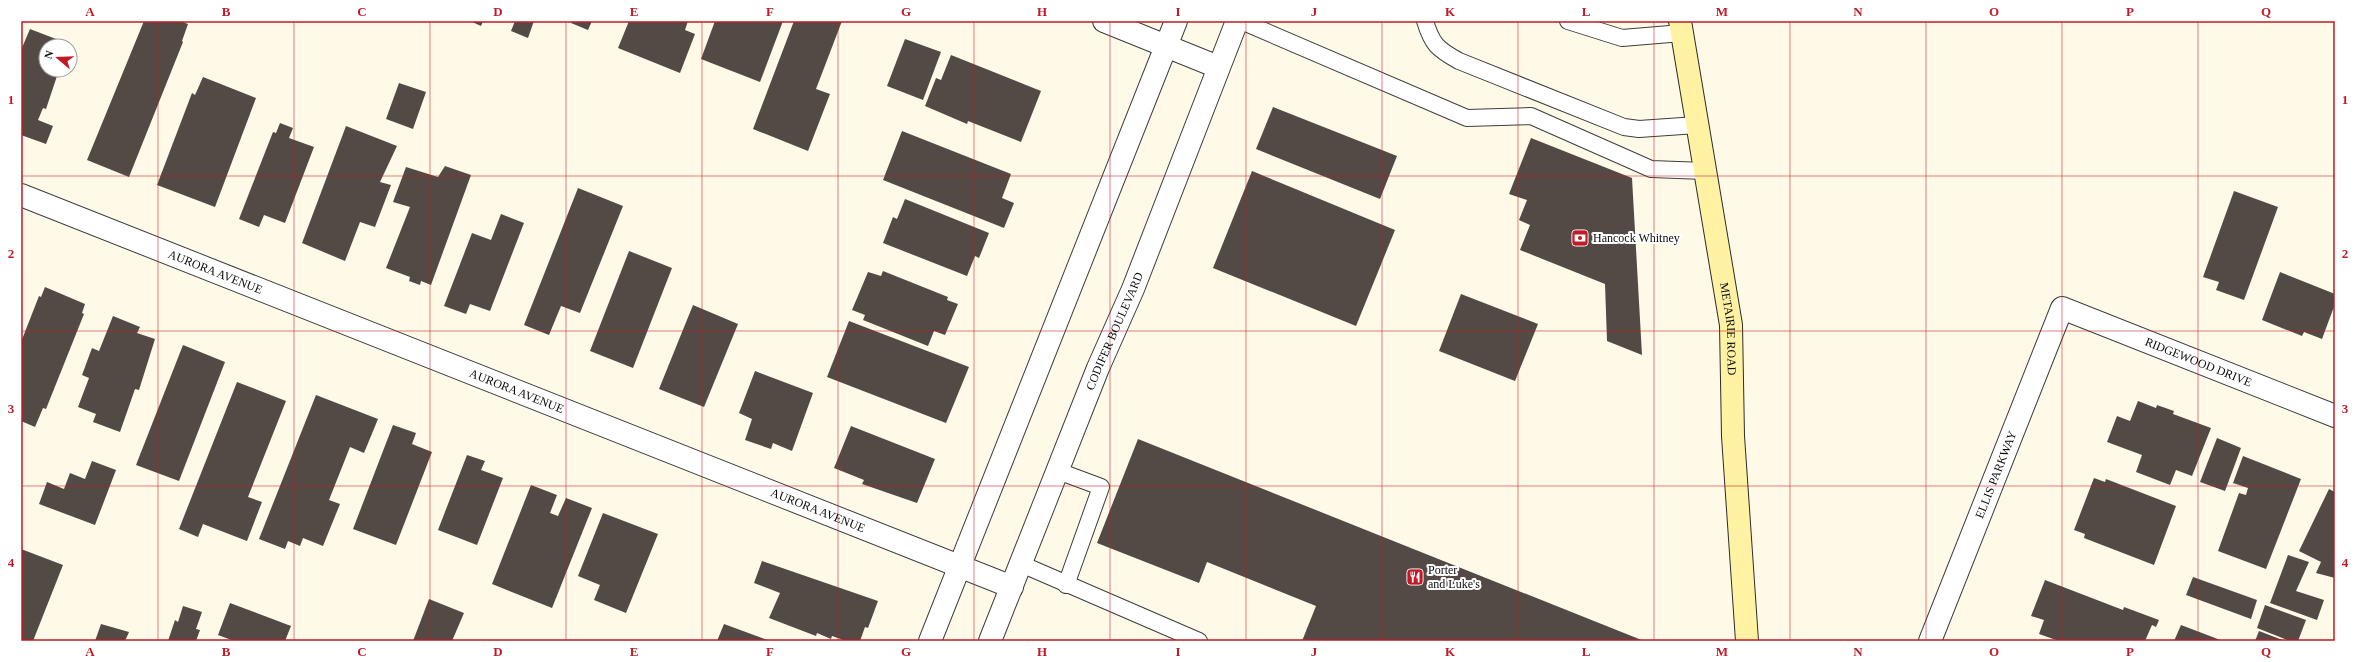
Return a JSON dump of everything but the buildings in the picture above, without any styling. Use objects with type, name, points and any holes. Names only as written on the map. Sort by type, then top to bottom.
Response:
[{"type":"main road","name":"METAIRIE ROAD","points":[[1681,27],[1731,326],[1733,436],[1747,641]]},
{"type":"street","points":[[1104,21],[1218,67]]},
{"type":"street","points":[[930,641],[1176,21]]},
{"type":"street","name":"CODIFER BOULEVARD","points":[[990,641],[1133,289],[1236,21]]},
{"type":"street","name":"AURORA AVENUE","points":[[21,195],[1012,587]]},
{"type":"street","name":"RIDGEWOOD DRIVE","points":[[2062,308],[2335,416]]},
{"type":"street","name":"ELLIS PARKWAY","points":[[1930,641],[2062,308]]},
{"type":"lane","points":[[1241,21],[1467,118],[1531,116],[1651,169],[1705,171]]},
{"type":"lane","points":[[1424,21],[1431,40],[1442,52],[1459,61],[1624,127],[1639,129],[1697,125]]},
{"type":"lane","points":[[1568,21],[1622,38],[1681,27]]},
{"type":"lane","points":[[1058,471],[1101,487],[1066,585]]},
{"type":"lane","points":[[1021,564],[1066,585],[1199,641]]},
{"type":"place","name":"Hancock Whitney","points":[[1580,238]]},
{"type":"place","name":"Porter and Luke's","points":[[1415,577]]}]
